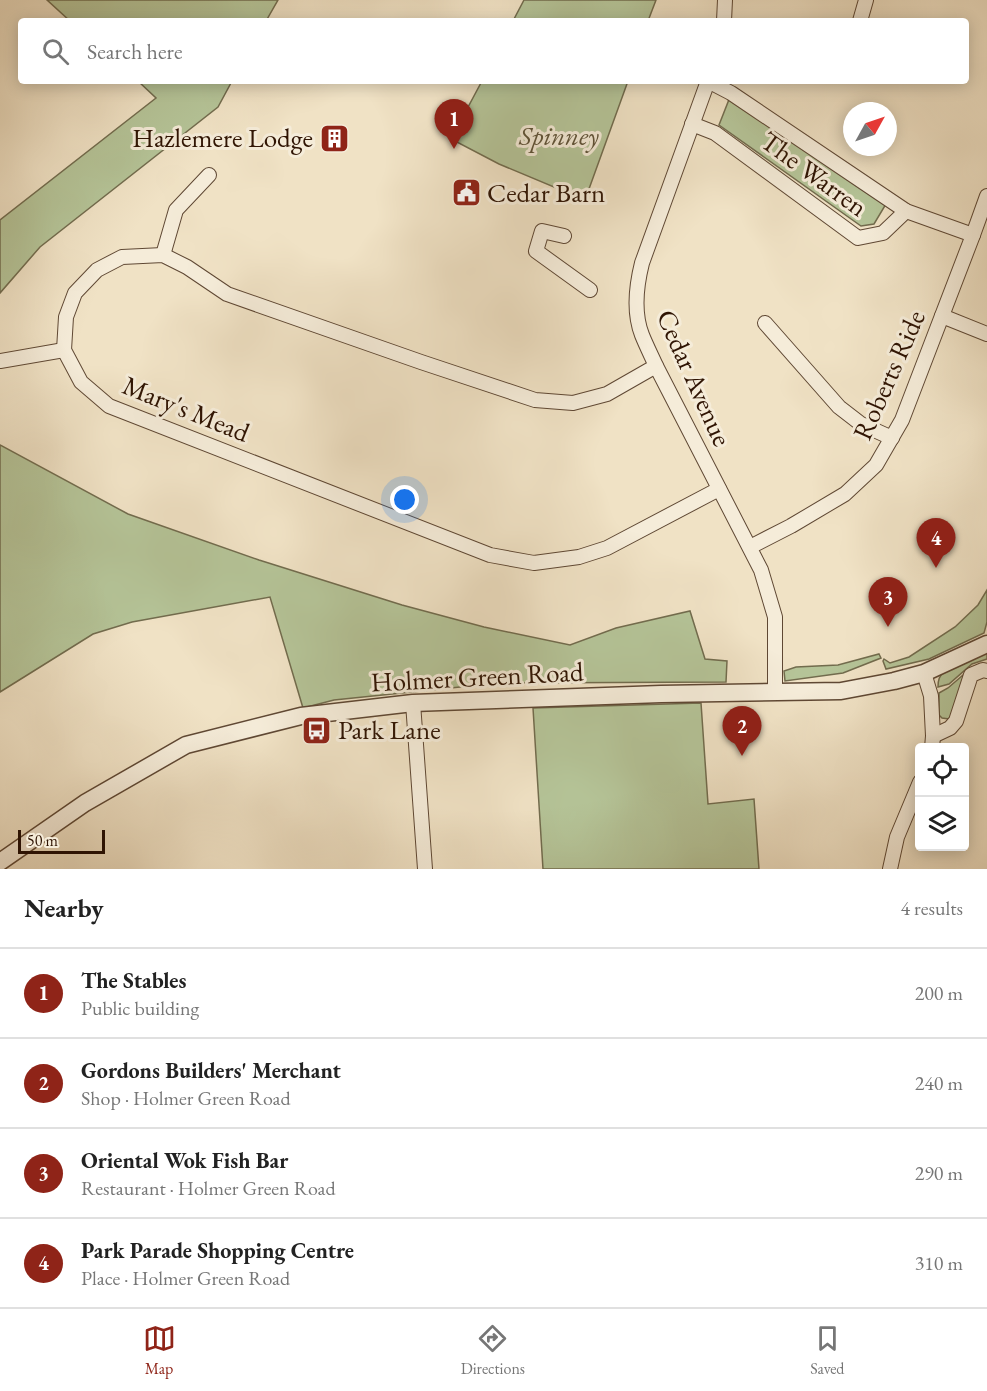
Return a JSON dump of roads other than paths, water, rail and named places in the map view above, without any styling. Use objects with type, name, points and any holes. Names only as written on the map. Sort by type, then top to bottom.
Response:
[{"type":"street","points":[[724,0],[724,18]]},
{"type":"street","points":[[861,18],[866,0]]},
{"type":"street","name":"Cedar Avenue","points":[[707,84],[642,263],[637,283],[636,304],[641,333],[656,366],[761,570],[775,617],[775,693]]},
{"type":"street","name":"The Warren","points":[[714,84],[731,93],[906,212],[973,235]]},
{"type":"street","name":"The Warren","points":[[692,124],[715,133],[858,238],[883,233],[906,212]]},
{"type":"street","points":[[162,255],[176,210],[209,175]]},
{"type":"street","name":"Roberts Ride","points":[[750,547],[845,494],[876,465],[902,420],[987,196]]},
{"type":"street","points":[[564,236],[543,231],[536,251],[590,290]]},
{"type":"street","points":[[0,361],[64,350],[66,316],[75,293],[97,270],[122,257],[162,255],[187,267],[227,294],[535,400],[573,403],[607,394],[656,366]]},
{"type":"street","points":[[942,316],[987,334]]},
{"type":"street","points":[[765,323],[839,407],[861,424],[892,438]]},
{"type":"street","name":"Mary's Mead","points":[[64,350],[81,382],[109,406],[490,555],[534,563],[579,557],[607,548],[719,489]]},
{"type":"street","name":"Holmer Green Road","points":[[0,862],[85,802],[186,745],[301,716],[413,703],[661,694],[841,691],[924,674],[987,645]]},
{"type":"street","points":[[932,742],[950,728],[956,720],[971,675],[982,670],[987,671]]},
{"type":"street","points":[[924,674],[931,696],[932,742]]},
{"type":"street","points":[[413,703],[425,869]]},
{"type":"street","points":[[890,869],[897,837],[915,794]]},
{"type":"place","name":"Hazlemere Lodge","points":[[334,138]]},
{"type":"place","name":"The Stables","points":[[454,149]]},
{"type":"place","name":"Cedar Barn","points":[[466,193]]},
{"type":"place","name":"Park Parade Shopping Centre","points":[[936,568]]},
{"type":"place","name":"Oriental Wok Fish Bar","points":[[888,627]]},
{"type":"place","name":"Park Lane","points":[[317,730]]},
{"type":"place","name":"Gordons Builders' Merchant","points":[[742,756]]},
{"type":"park label","name":"Spinney","points":[[559,136]]}]
